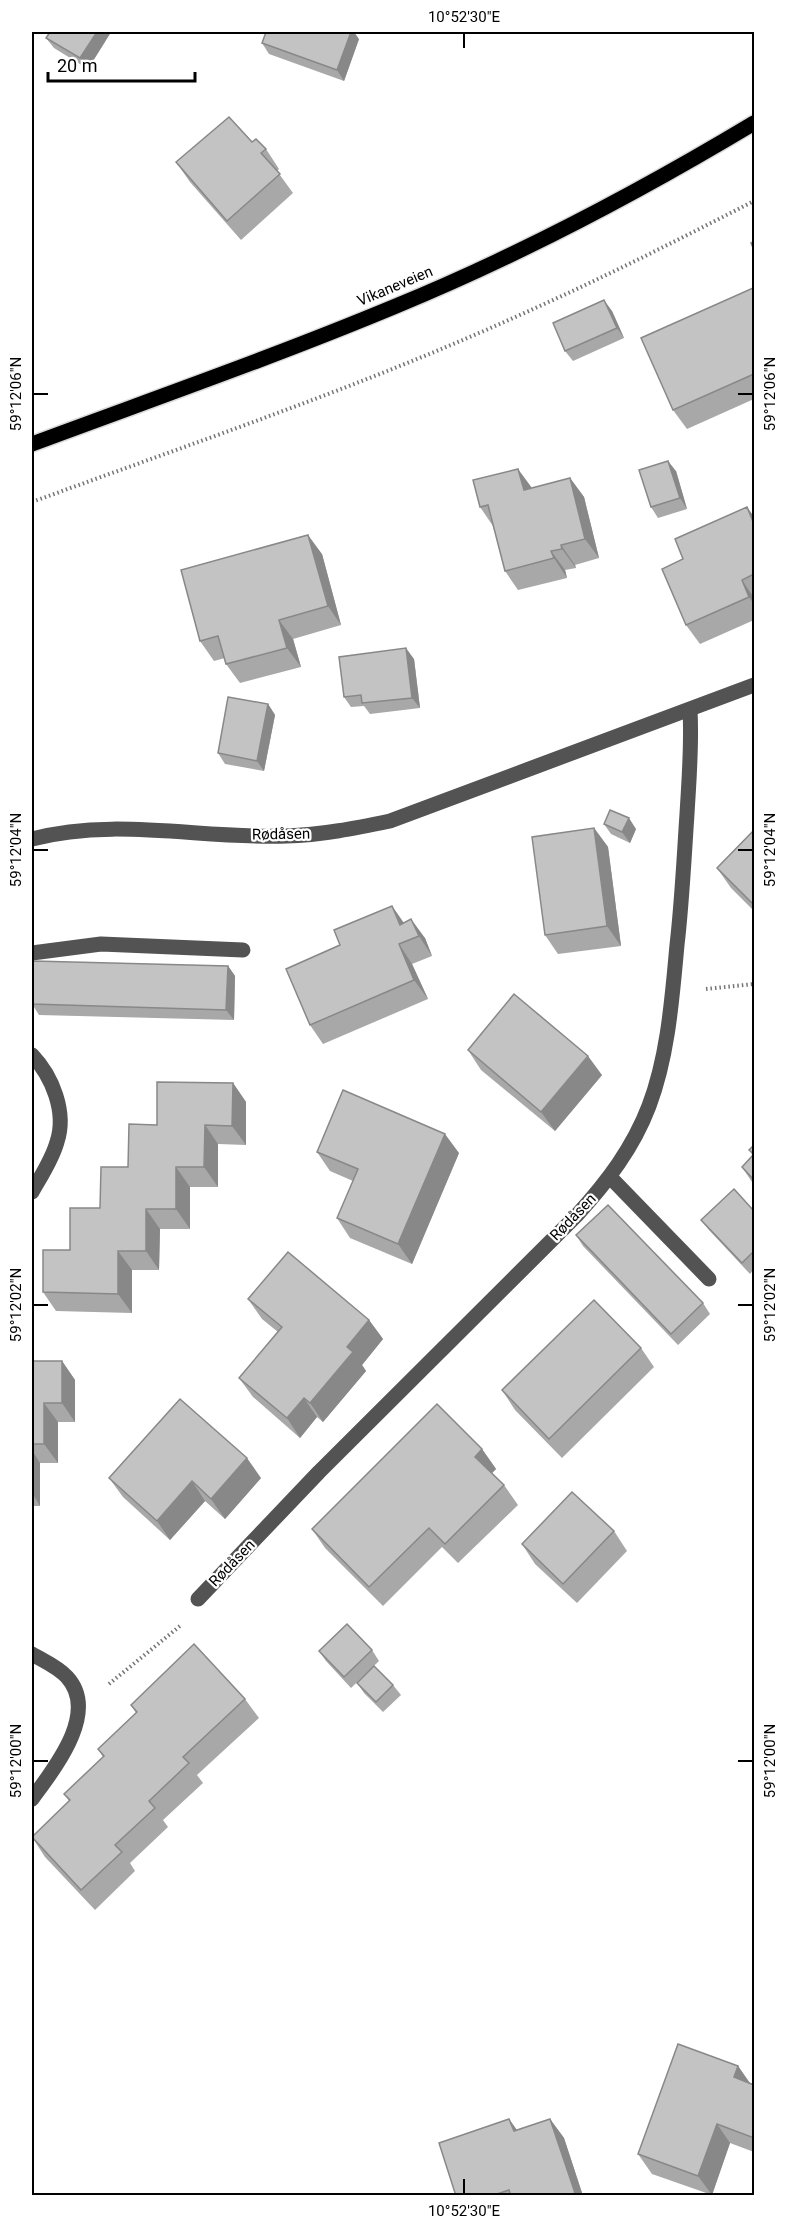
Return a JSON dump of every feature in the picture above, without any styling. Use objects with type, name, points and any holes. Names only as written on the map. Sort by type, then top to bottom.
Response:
[{"type":"main road","name":"Vikaneveien","points":[[32,444],[239,367],[427,293],[580,220],[677,169],[754,123]]},
{"type":"street","name":"Rødåsen","points":[[32,839],[55,833],[110,829],[285,836],[336,832],[390,821],[754,685]]},
{"type":"street","name":"Rødåsen","points":[[198,1599],[319,1472],[577,1215],[628,1152],[650,1106],[660,1073],[673,991],[683,888],[692,739],[690,710]]},
{"type":"street","points":[[32,953],[101,944],[243,950]]},
{"type":"street","points":[[32,1055],[53,1088],[60,1123],[58,1140],[32,1192]]},
{"type":"street","points":[[610,1177],[709,1279]]},
{"type":"street","points":[[32,1654],[49,1663],[67,1677],[74,1687],[78,1716],[74,1733],[58,1763],[32,1799]]},
{"type":"path","points":[[32,502],[367,378],[521,315],[667,246],[754,201]]},
{"type":"path","points":[[673,991],[735,988],[754,984]]},
{"type":"path","points":[[77,1702],[106,1687],[184,1623],[198,1599]]},
{"type":"building","points":[[50,32],[97,32],[80,58],[46,38]]},
{"type":"building","points":[[266,32],[351,32],[337,70],[262,43]]},
{"type":"building","points":[[229,117],[252,142],[256,139],[266,149],[261,153],[280,174],[227,221],[176,162]]},
{"type":"building","points":[[753,288],[754,374],[673,410],[641,338]]},
{"type":"building","points":[[604,300],[617,328],[565,351],[553,323]]},
{"type":"building","points":[[668,461],[680,498],[651,507],[639,470]]},
{"type":"building","points":[[518,469],[524,490],[570,478],[585,539],[561,545],[562,549],[551,551],[554,558],[505,571],[488,505],[480,507],[473,480]]},
{"type":"building","points":[[747,507],[754,524],[754,574],[742,580],[749,597],[686,625],[662,569],[683,559],[675,539]]},
{"type":"building","points":[[308,535],[328,606],[279,620],[287,648],[226,664],[218,636],[200,641],[181,570]]},
{"type":"building","points":[[406,648],[412,698],[362,703],[361,695],[344,697],[339,657]]},
{"type":"building","points":[[228,697],[268,704],[257,761],[218,753]]},
{"type":"building","points":[[610,810],[629,818],[622,832],[604,824]]},
{"type":"building","points":[[594,828],[607,926],[545,935],[532,837]]},
{"type":"building","points":[[754,830],[754,905],[717,868]]},
{"type":"building","points":[[392,906],[400,925],[411,919],[419,936],[399,944],[414,980],[310,1025],[286,969],[340,945],[334,930]]},
{"type":"building","points":[[33,961],[228,966],[226,1010],[32,1004]]},
{"type":"building","points":[[514,994],[588,1056],[541,1112],[468,1050]]},
{"type":"building","points":[[157,1082],[233,1083],[232,1126],[205,1125],[204,1167],[176,1167],[176,1209],[146,1209],[146,1251],[118,1251],[118,1294],[43,1292],[43,1250],[70,1250],[70,1208],[100,1208],[101,1167],[128,1167],[129,1124],[157,1125]]},
{"type":"building","points":[[343,1090],[445,1134],[398,1244],[337,1218],[358,1169],[317,1152]]},
{"type":"building","points":[[754,1154],[754,1180],[742,1167]]},
{"type":"building","points":[[734,1189],[754,1211],[754,1251],[742,1263],[701,1220]]},
{"type":"building","points":[[608,1205],[703,1303],[671,1334],[576,1235]]},
{"type":"building","points":[[288,1252],[369,1320],[347,1347],[353,1352],[310,1403],[304,1398],[287,1418],[239,1378],[282,1327],[248,1299]]},
{"type":"building","points":[[594,1300],[641,1348],[549,1439],[502,1390]]},
{"type":"building","points":[[32,1361],[62,1361],[62,1403],[44,1403],[44,1444],[32,1444]]},
{"type":"building","points":[[180,1399],[247,1458],[211,1499],[192,1481],[157,1521],[109,1478]]},
{"type":"building","points":[[437,1404],[482,1449],[475,1457],[504,1485],[445,1544],[429,1528],[369,1587],[312,1529]]},
{"type":"building","points":[[572,1492],[614,1531],[563,1584],[522,1544]]},
{"type":"building","points":[[347,1624],[372,1650],[344,1677],[319,1651]]},
{"type":"building","points":[[194,1644],[245,1699],[183,1757],[189,1763],[149,1801],[155,1808],[115,1845],[122,1852],[81,1890],[32,1837],[70,1800],[64,1794],[104,1756],[98,1749],[137,1712],[131,1705]]},
{"type":"building","points":[[374,1666],[393,1685],[376,1702],[357,1683]]},
{"type":"building","points":[[678,2044],[738,2066],[734,2077],[754,2085],[754,2138],[717,2124],[698,2176],[638,2154]]},
{"type":"building","points":[[509,2119],[514,2131],[550,2119],[575,2193],[567,2196],[511,2196],[509,2190],[491,2196],[456,2196],[439,2143]]}]
